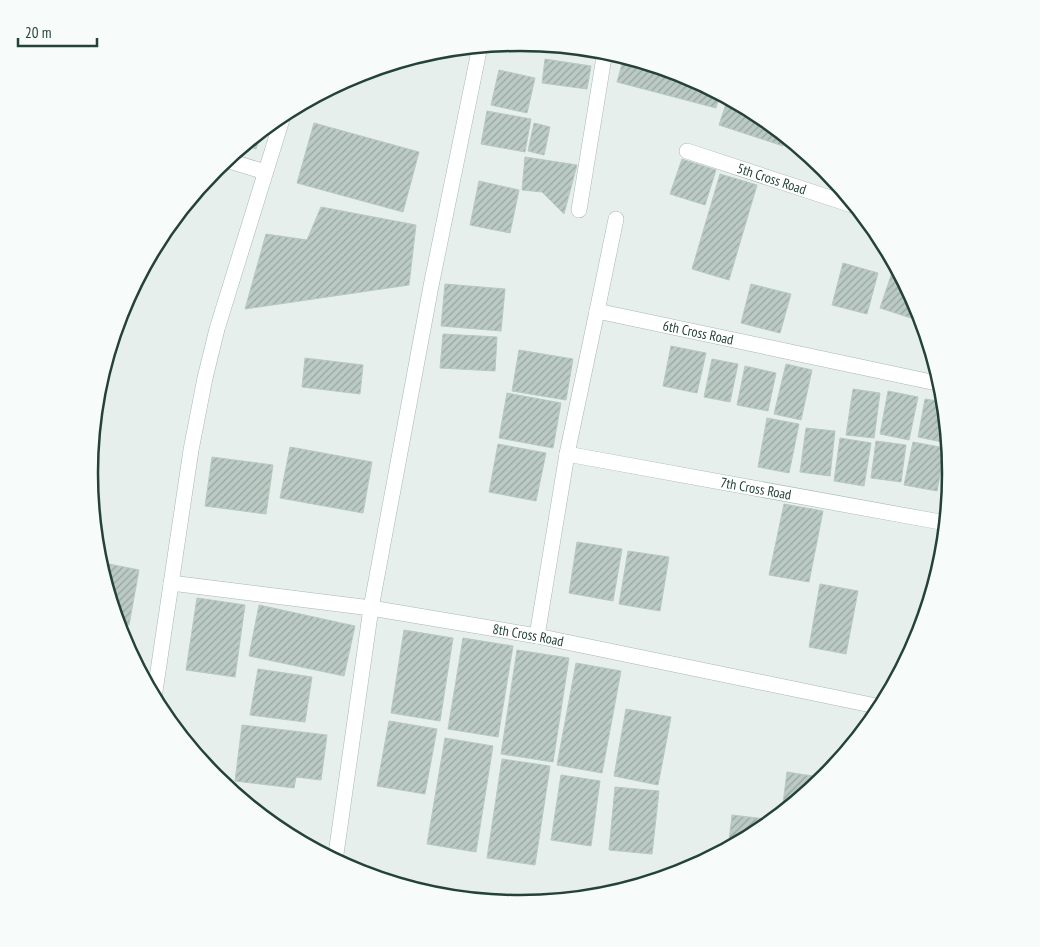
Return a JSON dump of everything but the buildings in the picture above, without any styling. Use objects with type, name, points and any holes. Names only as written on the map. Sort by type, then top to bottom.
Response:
[{"type":"street","points":[[336,853],[371,608],[431,286],[478,54]]},
{"type":"street","points":[[578,210],[604,59]]},
{"type":"street","points":[[156,687],[205,378],[217,329],[280,126]]},
{"type":"street","name":"5th Cross Road","points":[[687,151],[843,202]]},
{"type":"street","points":[[235,163],[266,172]]},
{"type":"street","points":[[537,636],[567,454],[616,219]]},
{"type":"street","name":"6th Cross Road","points":[[597,311],[932,382]]},
{"type":"street","name":"7th Cross Road","points":[[567,454],[940,522]]},
{"type":"street","name":"8th Cross Road","points":[[171,583],[371,608],[537,636],[873,705]]}]
